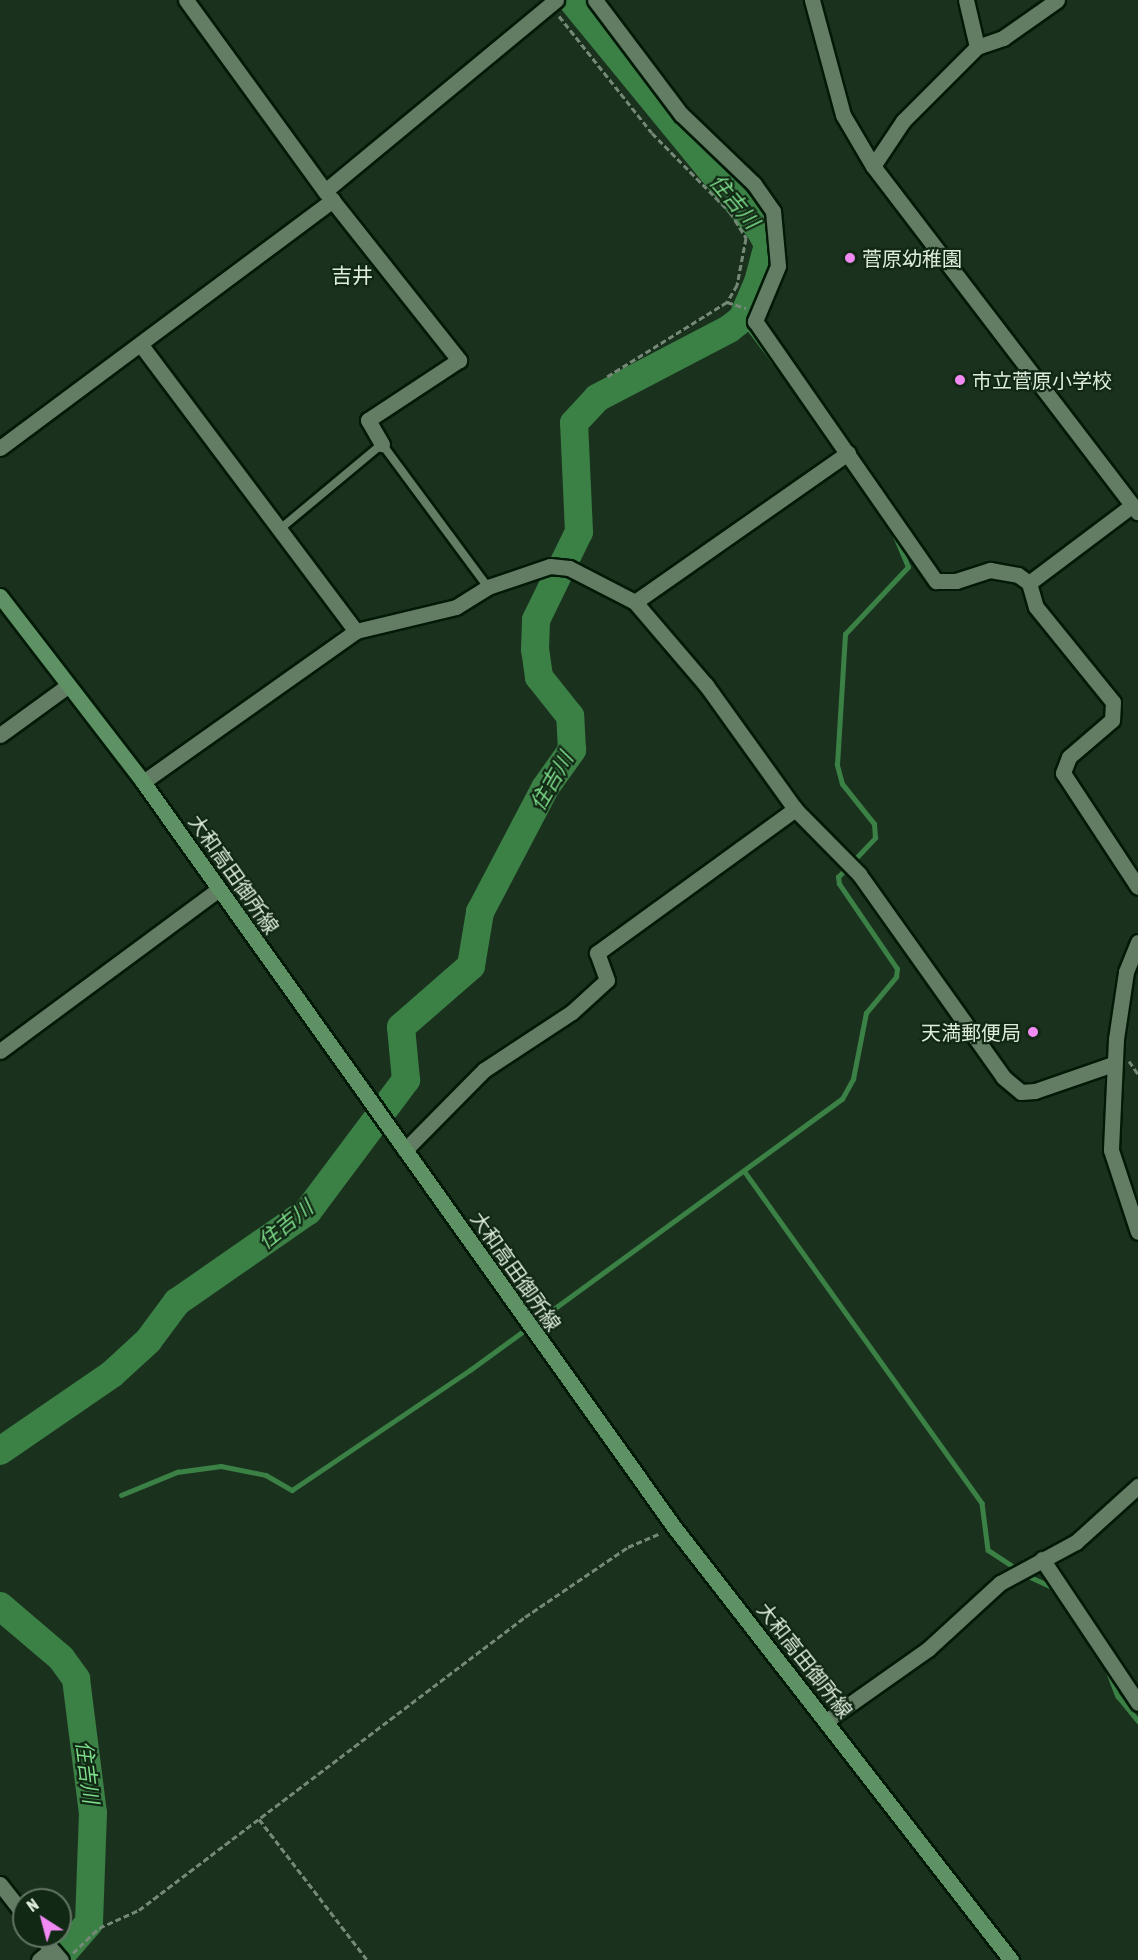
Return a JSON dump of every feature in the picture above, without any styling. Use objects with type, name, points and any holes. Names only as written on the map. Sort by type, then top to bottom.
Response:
[{"type":"main road","name":"大和高田御所線","points":[[0,596],[66,687],[143,782],[674,1527],[1011,1960]]},
{"type":"street","points":[[186,0],[329,195],[459,360],[368,420],[382,444]]},
{"type":"street","points":[[595,0],[681,114],[754,184],[773,211],[778,266],[755,321],[936,581],[956,581],[990,570],[1029,583]]},
{"type":"street","points":[[812,0],[843,115],[873,166],[1134,509],[1029,583]]},
{"type":"street","points":[[966,0],[977,47]]},
{"type":"street","points":[[873,166],[903,121],[977,47],[1003,38],[1057,0]]},
{"type":"street","points":[[0,448],[141,345],[329,195],[551,2]]},
{"type":"street","points":[[141,345],[356,631]]},
{"type":"street","points":[[635,602],[848,453]]},
{"type":"street","points":[[143,782],[356,631],[456,607],[488,587],[558,566],[635,602],[706,685],[795,809],[859,874],[1003,1077],[1021,1092],[1113,1064]]},
{"type":"street","points":[[1029,583],[1036,607],[1113,702],[1112,720],[1070,757],[1063,773],[1138,887]]},
{"type":"street","points":[[0,735],[66,687]]},
{"type":"street","points":[[405,1150],[484,1070],[572,1012],[607,980],[597,953],[795,809]]},
{"type":"street","points":[[0,1051],[219,889]]},
{"type":"street","points":[[1138,942],[1126,972],[1113,1064],[1111,1150],[1138,1232]]},
{"type":"street","points":[[826,1721],[928,1649],[999,1583],[1076,1542],[1138,1486]]},
{"type":"street","points":[[1042,1559],[1138,1703]]},
{"type":"street","points":[[0,1884],[12,1900]]},
{"type":"lane","points":[[280,529],[382,444],[488,587]]},
{"type":"path","points":[[551,2],[652,133],[730,212],[746,238],[737,285],[727,302],[605,378]]},
{"type":"path","points":[[54,1958],[99,1928],[139,1910],[525,1617],[628,1547],[674,1527]]},
{"type":"path","points":[[259,1819],[367,1960]]},
{"type":"waterway","name":"住吉川","points":[[0,1451],[112,1374],[148,1341],[177,1302],[308,1211],[406,1080],[401,1027],[471,966],[480,912],[545,788],[572,750],[570,716],[539,677],[535,650],[536,620],[579,532],[574,423],[597,398],[729,329],[742,319],[758,282],[768,244],[760,230],[572,0]]},
{"type":"waterway","points":[[742,319],[782,372]]},
{"type":"waterway","points":[[121,1495],[177,1472],[221,1466],[266,1475],[292,1490],[470,1370],[842,1099],[853,1079],[866,1013],[896,977],[897,969],[839,884],[838,877],[875,838],[874,824],[842,784],[837,765],[845,634],[908,567],[894,534]]},
{"type":"waterway","points":[[745,1172],[982,1503],[988,1550],[1017,1569]]},
{"type":"waterway","points":[[1024,1574],[1052,1587],[1062,1602]]},
{"type":"waterway","name":"住吉川","points":[[0,1606],[61,1658],[76,1679],[93,1813],[89,1923],[57,1960]]},
{"type":"waterway","points":[[1107,1668],[1118,1696],[1138,1721]]},
{"type":"place","name":"菅原幼稚園","points":[[850,258]]},
{"type":"place","name":"市立菅原小学校","points":[[960,380]]},
{"type":"place","name":"天満郵便局","points":[[1033,1032]]},
{"type":"district","name":"吉井","points":[[352,275]]}]
